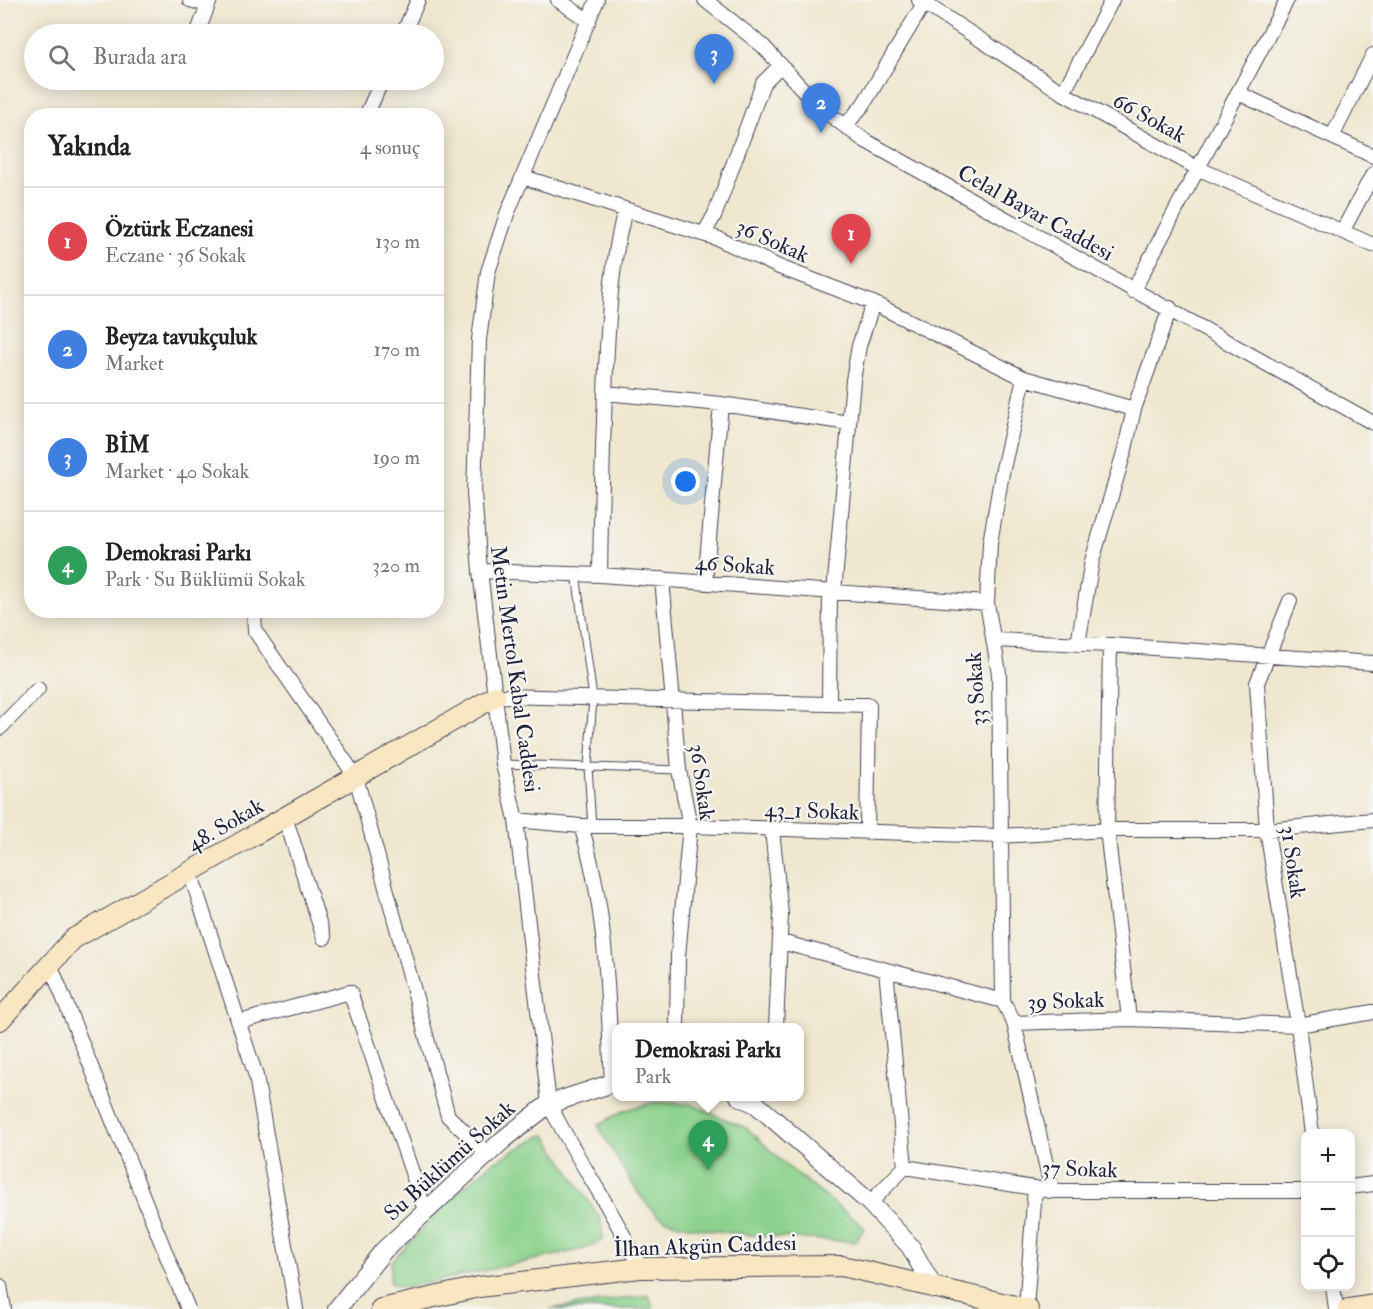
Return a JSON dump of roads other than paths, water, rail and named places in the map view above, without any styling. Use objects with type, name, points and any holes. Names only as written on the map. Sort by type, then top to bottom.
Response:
[{"type":"main road","name":"48. Sokak","points":[[0,1020],[73,939],[496,696]]},
{"type":"main road","name":"İlhan Akgün Caddesi","points":[[381,1309],[478,1287],[640,1268],[842,1266],[1026,1309]]},
{"type":"main road","points":[[1348,1309],[1373,1305]]},
{"type":"street","points":[[190,0],[209,3],[201,24]]},
{"type":"street","points":[[407,24],[418,0]]},
{"type":"street","points":[[558,0],[589,21]]},
{"type":"street","name":"Metin Mertol Kabal Caddesi","points":[[597,0],[523,177],[488,272],[479,340],[474,493],[480,571],[503,764],[516,819],[549,1104],[570,1145],[624,1232],[640,1268]]},
{"type":"street","name":"Celal Bayar Caddesi","points":[[705,0],[764,46],[818,106],[864,140],[1132,291],[1170,308],[1373,423]]},
{"type":"street","points":[[1063,93],[1112,0]]},
{"type":"street","points":[[1132,291],[1287,0]]},
{"type":"street","points":[[845,126],[863,105],[923,1]]},
{"type":"street","name":"66 Sokak","points":[[923,1],[1063,93],[1197,168],[1373,245]]},
{"type":"street","points":[[1332,137],[1373,55]]},
{"type":"street","points":[[704,234],[714,214],[763,83],[781,65]]},
{"type":"street","points":[[370,108],[378,90]]},
{"type":"street","points":[[1238,93],[1373,156]]},
{"type":"street","points":[[1343,230],[1373,174]]},
{"type":"street","name":"36 Sokak","points":[[523,177],[704,234],[873,303],[1024,378],[1134,409]]},
{"type":"street","points":[[600,575],[605,393],[614,253],[625,209]]},
{"type":"street","points":[[829,704],[832,592],[849,423],[859,346],[873,303]]},
{"type":"street","points":[[1078,644],[1092,561],[1125,449],[1134,409],[1170,308]]},
{"type":"street","name":"33 Sokak","points":[[1003,1001],[999,673],[987,603],[990,543],[1002,473],[1024,378]]},
{"type":"street","points":[[605,393],[721,404],[849,423]]},
{"type":"street","points":[[705,583],[721,404]]},
{"type":"street","name":"46 Sokak","points":[[480,571],[600,575],[987,603]]},
{"type":"street","name":"36 Sokak","points":[[662,579],[679,770],[690,826],[678,956],[677,1023]]},
{"type":"street","name":"31 Sokak","points":[[1290,601],[1257,683],[1267,830],[1298,1025],[1311,1129]]},
{"type":"street","points":[[254,618],[255,631],[356,777],[448,1116],[488,1154]]},
{"type":"street","points":[[993,640],[1110,645],[1373,663]]},
{"type":"street","points":[[1110,645],[1107,830],[1129,1019]]},
{"type":"street","points":[[0,728],[38,690]]},
{"type":"street","points":[[496,696],[869,705],[867,833]]},
{"type":"street","points":[[285,818],[324,938]]},
{"type":"street","name":"43_1 Sokak","points":[[516,819],[586,826],[690,826],[1000,836],[1107,830],[1267,830],[1373,820]]},
{"type":"street","points":[[586,826],[598,899],[612,1054]]},
{"type":"street","points":[[772,830],[781,914],[776,1023]]},
{"type":"street","points":[[190,872],[256,1076],[296,1309]]},
{"type":"street","name":"39 Sokak","points":[[781,942],[1003,1001],[1014,1023],[1129,1019],[1298,1025],[1373,1012]]},
{"type":"street","points":[[50,964],[188,1309]]},
{"type":"street","points":[[870,1203],[905,1167],[886,970]]},
{"type":"street","points":[[238,1022],[350,992],[425,1210]]},
{"type":"street","points":[[1014,1023],[1052,1191]]},
{"type":"street","name":"Su Büklümü Sokak","points":[[337,1309],[384,1250],[425,1210],[549,1104],[612,1084]]},
{"type":"street","points":[[759,1101],[870,1203],[910,1246],[934,1288]]},
{"type":"street","name":"37 Sokak","points":[[905,1167],[1052,1191],[1301,1191]]},
{"type":"street","points":[[1355,1186],[1373,1184]]},
{"type":"street","points":[[1026,1309],[1035,1188]]},
{"type":"street","points":[[0,1286],[4,1309]]},
{"type":"street","points":[[1334,1291],[1336,1309]]},
{"type":"lane","points":[[576,574],[593,698],[586,826]]},
{"type":"lane","points":[[503,764],[679,770]]},
{"type":"place","name":"BİM","points":[[714,84]]},
{"type":"place","name":"Beyza tavukçuluk","points":[[821,133]]},
{"type":"place","name":"Öztürk Eczanesi","points":[[851,264]]},
{"type":"place","name":"Demokrasi Parkı","points":[[708,1170]]}]
